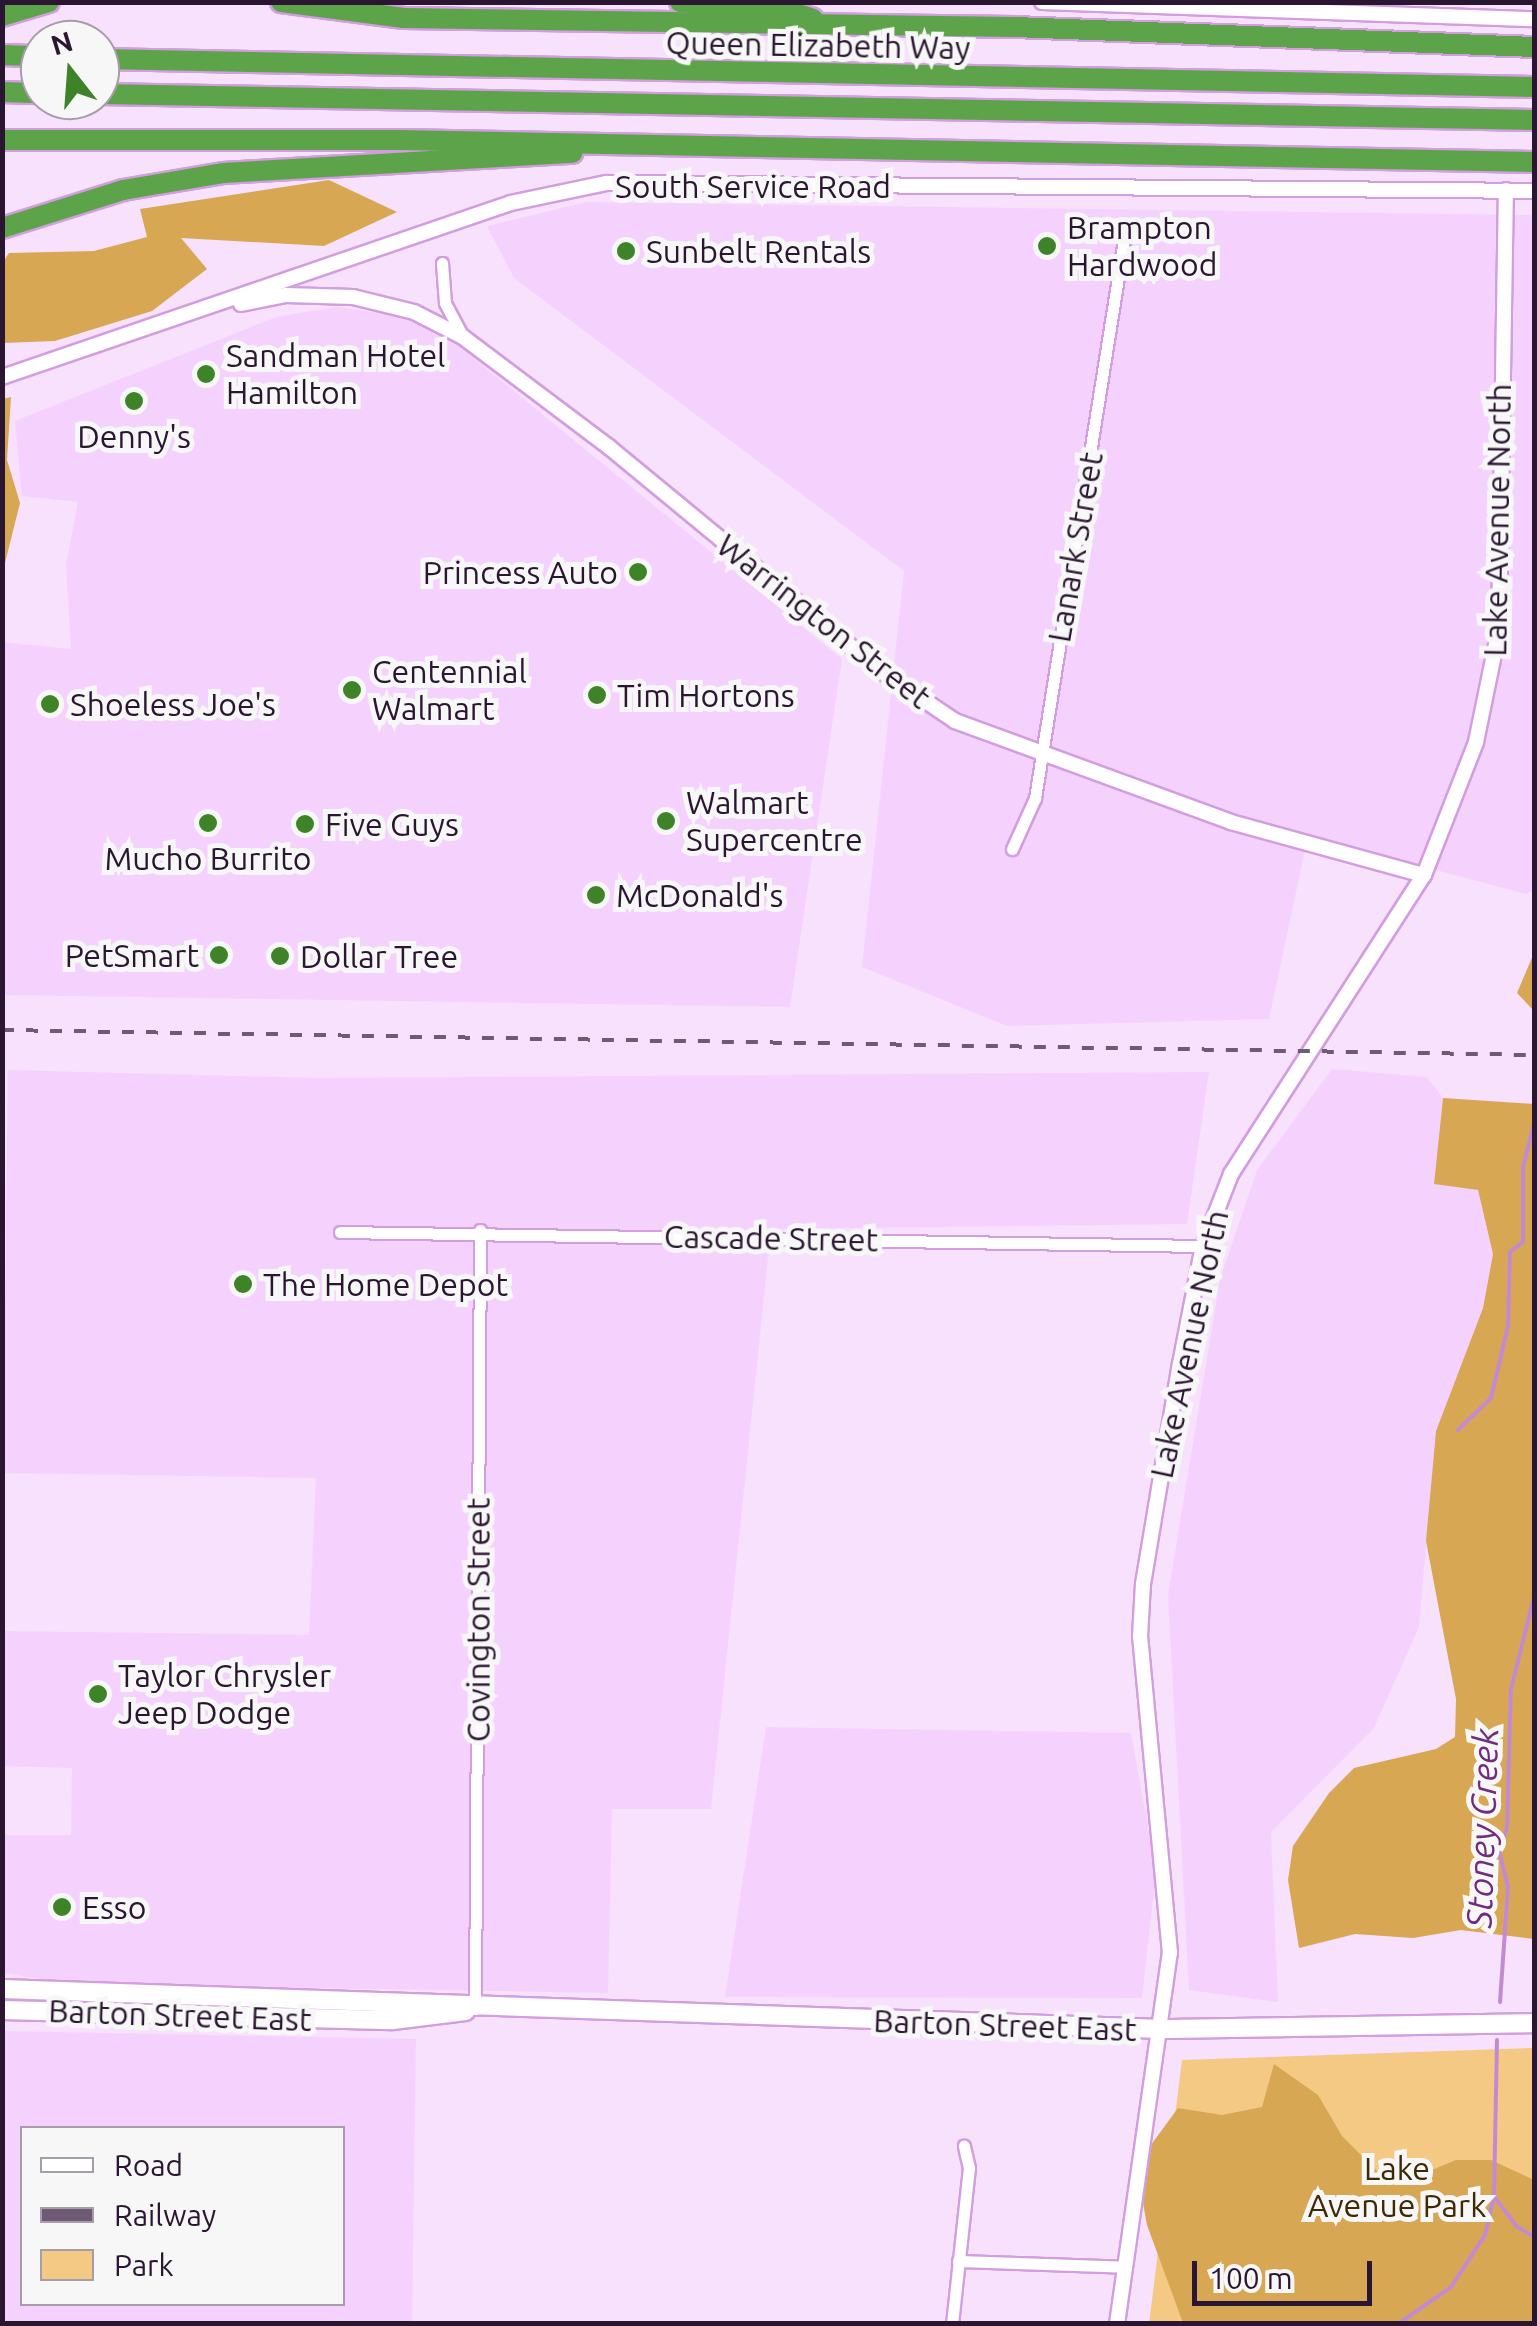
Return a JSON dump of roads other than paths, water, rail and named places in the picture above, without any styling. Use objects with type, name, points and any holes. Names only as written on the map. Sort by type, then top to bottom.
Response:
[{"type":"highway","points":[[2,16],[49,2]]},
{"type":"highway","points":[[281,2],[404,18],[834,26],[1534,47]]},
{"type":"highway","points":[[680,2],[788,11],[834,26]]},
{"type":"highway","name":"Queen Elizabeth Way","points":[[120,59],[1534,87]]},
{"type":"highway","name":"Queen Elizabeth Way","points":[[120,94],[1534,120]]},
{"type":"highway","points":[[2,140],[618,145],[1534,162]]},
{"type":"highway","points":[[2,228],[123,190],[223,173],[542,158],[618,145]]},
{"type":"main road","name":"Barton Street East","points":[[2,1989],[425,2000],[476,2009],[1162,2030],[1534,2022]]},
{"type":"main road","points":[[131,2013],[132,1992]]},
{"type":"main road","name":"Barton Street East","points":[[2,2010],[428,2020],[476,2009]]},
{"type":"street","points":[[1042,2],[1534,19]]},
{"type":"street","name":"South Service Road","points":[[2,378],[512,203],[606,184],[1534,191]]},
{"type":"street","name":"Lake Avenue North","points":[[1118,2324],[1162,2030],[1170,1932],[1142,1675],[1142,1590],[1203,1246],[1231,1174],[1424,875],[1476,742],[1499,630],[1506,190]]},
{"type":"street","name":"Lanark Street","points":[[1012,849],[1036,798],[1040,748],[1124,240]]},
{"type":"street","points":[[442,263],[445,303],[463,337]]},
{"type":"street","name":"Warrington Street","points":[[202,311],[286,295],[353,296],[414,312],[463,337],[610,448],[881,672],[955,721],[1040,748],[1231,822],[1424,875]]},
{"type":"street","name":"Cascade Street","points":[[340,1232],[480,1230],[1203,1246]]},
{"type":"street","name":"Covington Street","points":[[476,2009],[480,1230]]},
{"type":"street","points":[[952,2324],[969,2168],[964,2146]]},
{"type":"street","points":[[958,2261],[1126,2268]]},
{"type":"waterway","points":[[1458,1430],[1491,1398],[1508,1326],[1510,1252],[1523,1242],[1523,1167],[1534,1124]]},
{"type":"waterway","name":"Stoney Creek","points":[[1500,2002],[1508,1887],[1499,1851],[1507,1828],[1511,1689],[1534,1597]]},
{"type":"waterway","points":[[1398,2324],[1451,2287],[1485,2235],[1494,2196],[1497,2040]]},
{"type":"waterway","name":"Stoney Creek","points":[[1496,2199],[1516,2226],[1534,2237]]},
{"type":"railway","points":[[2,1030],[1534,1055]]},
{"type":"place","name":"Brampton Hardwood","points":[[1047,246]]},
{"type":"place","name":"Sunbelt Rentals","points":[[626,251]]},
{"type":"place","name":"Sandman Hotel Hamilton","points":[[206,374]]},
{"type":"place","name":"Denny's","points":[[134,401]]},
{"type":"place","name":"Princess Auto","points":[[638,572]]},
{"type":"place","name":"Centennial Walmart","points":[[352,690]]},
{"type":"place","name":"Tim Hortons","points":[[597,695]]},
{"type":"place","name":"Shoeless Joe's","points":[[50,704]]},
{"type":"place","name":"Walmart Supercentre","points":[[666,821]]},
{"type":"place","name":"Mucho Burrito","points":[[208,823]]},
{"type":"place","name":"Five Guys","points":[[305,824]]},
{"type":"place","name":"McDonald's","points":[[596,895]]},
{"type":"place","name":"PetSmart","points":[[219,955]]},
{"type":"place","name":"Dollar Tree","points":[[280,956]]},
{"type":"place","name":"The Home Depot","points":[[243,1284]]},
{"type":"place","name":"Taylor Chrysler Jeep Dodge","points":[[98,1694]]},
{"type":"place","name":"Esso","points":[[62,1907]]},
{"type":"park label","name":"Lake Avenue Park","points":[[1397,2188]]}]
